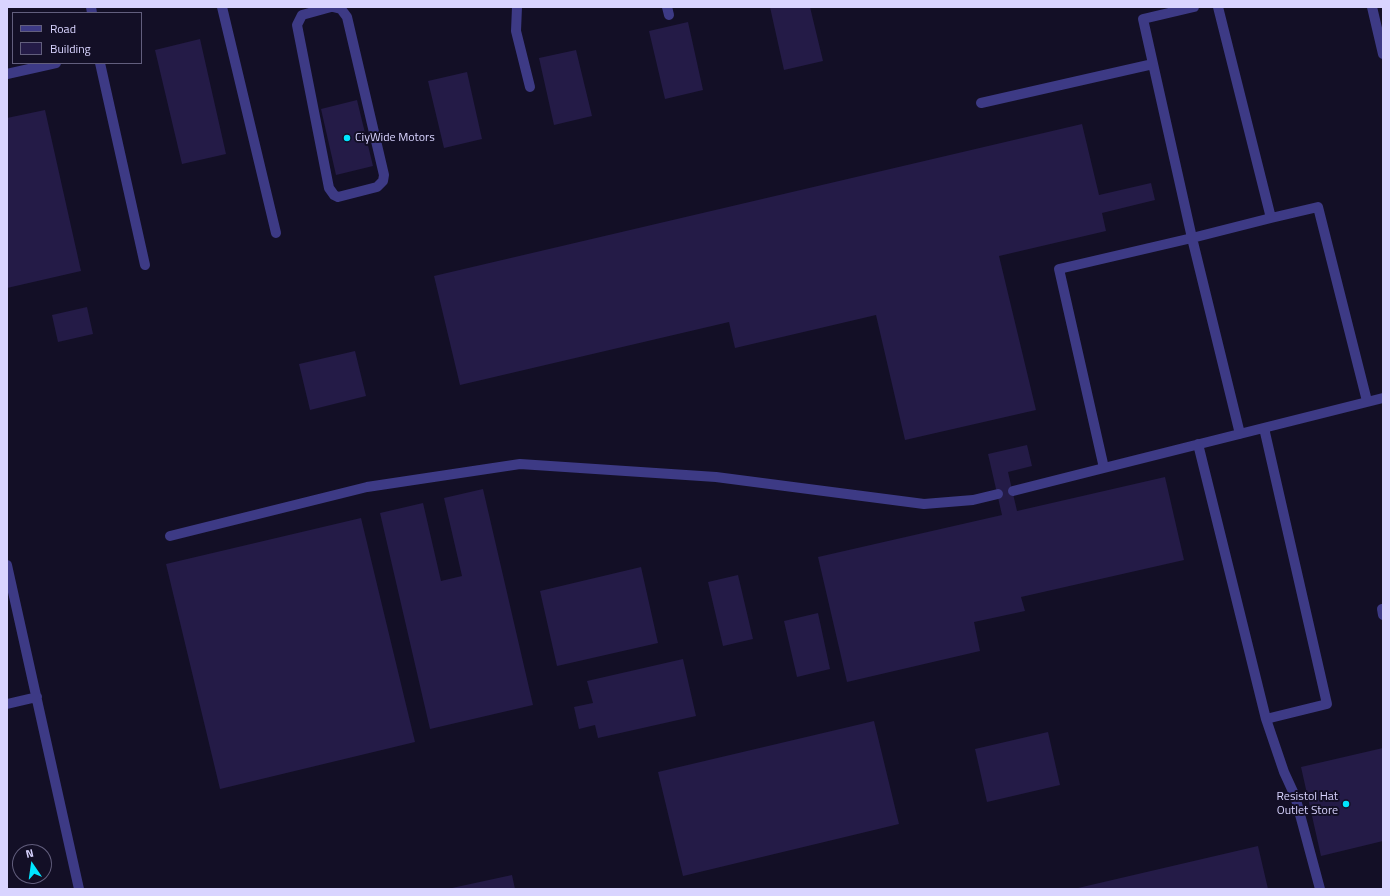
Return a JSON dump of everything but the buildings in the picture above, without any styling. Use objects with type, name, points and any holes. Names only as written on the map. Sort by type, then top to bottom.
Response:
[{"type":"street","points":[[222,7],[276,232]]},
{"type":"street","points":[[332,7],[341,9],[347,17],[384,175],[383,181],[377,187],[338,197],[334,195],[329,188],[297,25],[302,15],[318,8],[332,7]]},
{"type":"street","points":[[517,7],[516,31],[530,87]]},
{"type":"street","points":[[1194,7],[1142,19],[1192,238],[1240,434]]},
{"type":"street","points":[[1218,7],[1271,218]]},
{"type":"street","points":[[1372,7],[1383,54]]},
{"type":"street","points":[[7,74],[52,64]]},
{"type":"street","points":[[100,64],[145,265]]},
{"type":"street","points":[[981,103],[1153,64]]},
{"type":"street","points":[[1104,468],[1059,270],[1318,207],[1367,401]]},
{"type":"street","points":[[1012,491],[1383,398]]},
{"type":"street","points":[[1264,428],[1328,704],[1266,719]]},
{"type":"street","points":[[1198,444],[1266,719],[1284,772],[1295,796],[1320,889]]},
{"type":"street","points":[[170,536],[367,487],[520,464],[716,477],[924,504],[973,500],[998,494]]},
{"type":"street","points":[[7,565],[38,697],[79,889]]},
{"type":"street","points":[[7,704],[38,697]]},
{"type":"place","name":"CiyWide Motors","points":[[347,138]]},
{"type":"place","name":"Resistol Hat Outlet Store","points":[[1346,804]]}]
